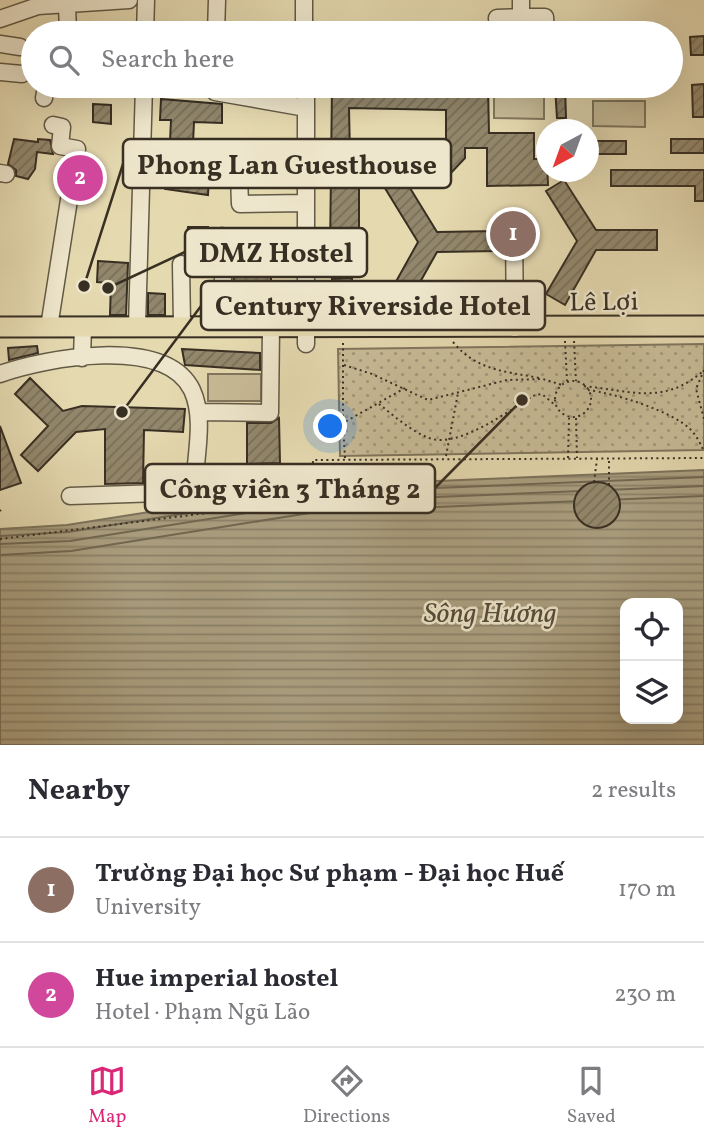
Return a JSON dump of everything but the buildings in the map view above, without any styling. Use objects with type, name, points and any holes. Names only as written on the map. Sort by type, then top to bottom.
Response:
[{"type":"main road","name":"Lê Lợi","points":[[0,327],[271,327],[306,336],[515,328],[704,326]]},
{"type":"street","points":[[0,19],[38,6],[129,0]]},
{"type":"street","points":[[145,21],[146,0]]},
{"type":"street","points":[[216,21],[217,0]]},
{"type":"street","points":[[304,0],[304,21]]},
{"type":"street","points":[[521,0],[521,17]]},
{"type":"street","points":[[67,5],[68,21]]},
{"type":"street","points":[[497,21],[497,18],[521,17],[545,17],[545,21]]},
{"type":"street","points":[[0,44],[20,47]]},
{"type":"street","points":[[0,72],[21,74]]},
{"type":"street","points":[[137,326],[144,98]]},
{"type":"street","points":[[249,98],[306,108]]},
{"type":"street","points":[[306,98],[306,336]]},
{"type":"street","points":[[48,327],[77,149],[60,146],[62,127],[53,125]]},
{"type":"street","points":[[254,148],[238,149],[240,204],[306,204]]},
{"type":"street","points":[[514,228],[515,328]]},
{"type":"street","points":[[222,236],[223,326]]},
{"type":"street","points":[[181,264],[182,325]]},
{"type":"street","points":[[82,358],[83,327]]},
{"type":"street","points":[[199,417],[204,412],[270,413],[271,327]]},
{"type":"street","points":[[0,374],[18,367],[129,355],[161,363],[191,388],[199,417],[195,476],[160,493],[69,496]]},
{"type":"path","points":[[257,234],[306,236]]},
{"type":"path","points":[[565,339],[567,382]]},
{"type":"path","points":[[574,339],[576,382]]},
{"type":"path","points":[[453,341],[464,356],[479,365],[562,385]]},
{"type":"path","points":[[343,343],[345,459]]},
{"type":"path","points":[[344,365],[405,388],[428,400],[507,380],[543,379]]},
{"type":"path","points":[[584,386],[661,394],[684,387],[703,371]]},
{"type":"path","points":[[703,371],[696,388],[704,419]]},
{"type":"path","points":[[556,406],[555,394],[562,385],[576,382],[588,390],[607,392],[667,415],[689,428],[704,452]]},
{"type":"path","points":[[343,423],[405,388]]},
{"type":"path","points":[[379,404],[430,439],[448,440],[464,436],[534,395],[542,394],[569,417],[576,417],[589,408],[588,390]]},
{"type":"path","points":[[446,458],[458,392]]},
{"type":"path","points":[[568,458],[569,417]]},
{"type":"path","points":[[576,417],[577,458]]},
{"type":"path","points":[[594,482],[597,457]]},
{"type":"path","points":[[609,457],[609,485]]},
{"type":"path","points":[[0,539],[303,501],[312,490],[313,460],[704,458]]},
{"type":"path","points":[[195,476],[203,513]]},
{"type":"shaded area","points":[[494,98],[544,98],[544,119],[494,118]]},
{"type":"shaded area","points":[[593,101],[645,101],[645,127],[599,126],[599,119],[593,119]]},
{"type":"shaded area","points":[[704,344],[704,450],[340,456],[338,349]]},
{"type":"shaded area","points":[[208,374],[261,374],[261,401],[208,401]]},
{"type":"water","name":"Sông Hương","points":[[704,470],[704,745],[0,745],[0,529],[67,525],[313,486]]},
{"type":"place","name":"Hue imperial hostel","points":[[80,178]]},
{"type":"place","name":"Trường Đại học Sư phạm - Đại học Huế","points":[[513,234]]},
{"type":"place","name":"Phong Lan Guesthouse","points":[[84,286]]},
{"type":"place","name":"DMZ Hostel","points":[[108,288]]},
{"type":"place","name":"Công viên 3 Tháng 2","points":[[522,400]]},
{"type":"place","name":"Century Riverside Hotel","points":[[122,412]]}]
